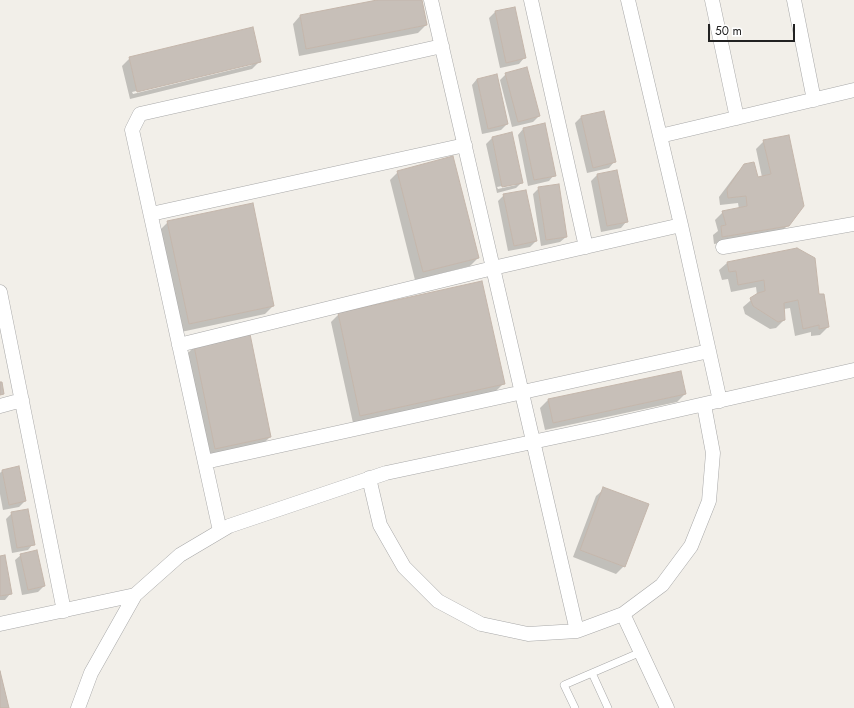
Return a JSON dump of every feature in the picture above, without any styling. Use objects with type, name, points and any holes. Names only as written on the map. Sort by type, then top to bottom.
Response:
[{"type":"street","points":[[431,0],[577,631]]},
{"type":"street","points":[[531,0],[586,247]]},
{"type":"street","points":[[628,0],[681,225],[720,401]]},
{"type":"street","points":[[712,0],[738,118]]},
{"type":"street","points":[[794,0],[814,100]]},
{"type":"street","points":[[220,532],[132,130],[140,114],[442,46]]},
{"type":"street","points":[[660,136],[854,90]]},
{"type":"street","points":[[150,214],[465,145]]},
{"type":"street","points":[[723,247],[854,224]]},
{"type":"street","points":[[179,345],[493,268],[681,225]]},
{"type":"street","points":[[0,292],[64,611]]},
{"type":"street","points":[[205,462],[709,351]]},
{"type":"street","points":[[78,708],[91,673],[135,596],[180,555],[229,526],[386,473],[704,405],[854,370]]},
{"type":"street","points":[[0,406],[22,400]]},
{"type":"street","points":[[369,478],[380,525],[400,561],[404,567],[438,601],[481,624],[522,633],[528,634],[577,631],[623,614],[662,585],[691,546],[709,501],[713,452],[704,405]]},
{"type":"street","points":[[0,624],[135,596]]},
{"type":"street","points":[[623,614],[667,708]]},
{"type":"lane","points":[[575,708],[564,685],[640,652]]},
{"type":"lane","points":[[592,673],[608,708]]},
{"type":"building","points":[[377,0],[422,0],[427,25],[306,49],[300,15]]},
{"type":"building","points":[[515,7],[526,58],[506,63],[495,11]]},
{"type":"building","points":[[253,27],[261,62],[137,92],[129,57]]},
{"type":"building","points":[[527,67],[540,116],[518,122],[505,73]]},
{"type":"building","points":[[497,74],[508,124],[488,129],[477,79]]},
{"type":"building","points":[[604,111],[616,162],[593,168],[581,116]]},
{"type":"building","points":[[545,123],[556,176],[534,180],[523,128]]},
{"type":"building","points":[[512,132],[523,183],[502,187],[492,137]]},
{"type":"building","points":[[789,135],[804,206],[789,226],[722,237],[721,226],[726,225],[722,211],[747,206],[746,196],[728,198],[727,189],[744,164],[754,162],[758,177],[771,174],[763,140]]},
{"type":"building","points":[[453,156],[479,258],[423,272],[397,171]]},
{"type":"building","points":[[617,170],[628,222],[607,226],[597,174]]},
{"type":"building","points":[[559,184],[567,237],[546,240],[538,187]]},
{"type":"building","points":[[526,190],[537,241],[514,246],[503,194]]},
{"type":"building","points":[[253,203],[274,306],[189,324],[167,221]]},
{"type":"building","points":[[797,248],[815,258],[819,294],[824,294],[829,327],[819,329],[819,325],[803,329],[798,300],[784,303],[785,320],[778,322],[753,306],[750,298],[765,291],[764,280],[738,285],[736,271],[729,272],[727,262]]},
{"type":"building","points":[[482,281],[505,384],[360,416],[338,313]]},
{"type":"building","points":[[250,334],[271,437],[215,449],[194,346]]},
{"type":"building","points":[[681,371],[686,394],[553,423],[548,399]]},
{"type":"building","points":[[0,382],[2,382],[4,394],[0,395]]},
{"type":"building","points":[[19,466],[26,501],[9,505],[2,470]]},
{"type":"building","points":[[603,487],[649,504],[625,567],[580,550]]},
{"type":"building","points":[[28,509],[35,545],[17,548],[11,512]]},
{"type":"building","points":[[37,550],[45,586],[28,590],[20,554]]},
{"type":"building","points":[[5,555],[12,594],[0,596],[0,556]]},
{"type":"building","points":[[0,671],[9,708],[0,708]]}]
